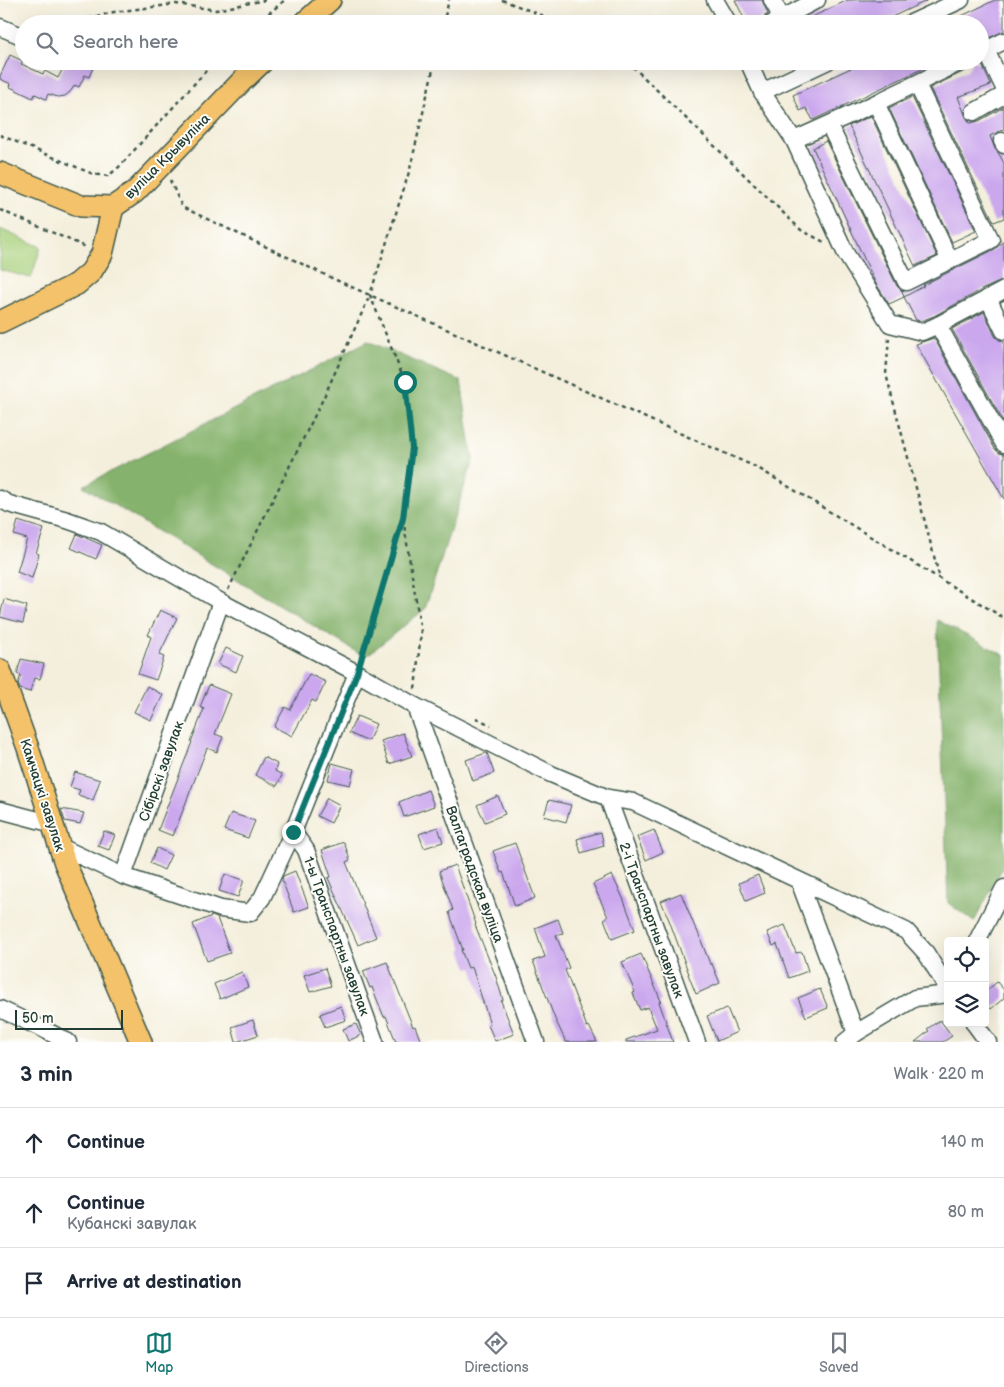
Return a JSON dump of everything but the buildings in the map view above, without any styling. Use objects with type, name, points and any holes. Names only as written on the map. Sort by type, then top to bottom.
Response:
[{"type":"main road","points":[[313,15],[330,0]]},
{"type":"main road","name":"вуліца Крывуліна","points":[[0,173],[81,206],[112,207],[135,192],[162,162],[254,70]]},
{"type":"main road","points":[[0,322],[77,284],[91,272],[102,254],[112,207]]},
{"type":"main road","name":"Камчацкі завулак","points":[[0,670],[63,855],[141,1042]]},
{"type":"street","points":[[715,0],[724,15]]},
{"type":"street","points":[[772,0],[775,15]]},
{"type":"street","points":[[788,15],[817,0]]},
{"type":"street","points":[[928,15],[961,0]]},
{"type":"street","points":[[0,27],[15,33]]},
{"type":"street","points":[[989,48],[1004,41]]},
{"type":"street","points":[[989,62],[1004,88]]},
{"type":"street","points":[[752,70],[762,92],[794,140],[846,254],[890,324],[922,332],[1004,290]]},
{"type":"street","points":[[762,92],[809,70]]},
{"type":"street","points":[[794,140],[876,104],[945,70]]},
{"type":"street","points":[[829,125],[906,282],[991,240],[916,84]]},
{"type":"street","points":[[974,112],[1004,95]]},
{"type":"street","points":[[876,104],[950,261]]},
{"type":"street","points":[[988,298],[1004,330]]},
{"type":"street","points":[[938,325],[1004,444]]},
{"type":"street","points":[[0,500],[101,532],[221,602],[357,673],[414,706],[551,774],[608,798],[633,802],[906,931],[926,953],[944,982]]},
{"type":"street","name":"Сібірскі завулак","points":[[123,876],[221,602]]},
{"type":"street","points":[[63,855],[221,909],[250,914],[262,898],[293,832],[357,673]]},
{"type":"street","name":"Валгаградская вуліца","points":[[414,706],[536,1042]]},
{"type":"street","name":"2-і Транспартны завулак","points":[[608,798],[697,1042]]},
{"type":"street","points":[[0,810],[53,824]]},
{"type":"street","name":"1-ы Транспартны завулак","points":[[293,832],[306,850],[375,1042]]},
{"type":"street","points":[[799,881],[851,1038],[915,998],[944,994]]},
{"type":"street","points":[[979,937],[1004,888]]},
{"type":"street","points":[[0,1009],[68,1042]]},
{"type":"street","points":[[977,1027],[988,1042]]},
{"type":"path","points":[[102,15],[176,4],[216,10],[265,0]]},
{"type":"path","points":[[267,15],[285,0]]},
{"type":"path","points":[[445,15],[448,0]]},
{"type":"path","points":[[502,0],[541,15]]},
{"type":"path","points":[[0,135],[93,174],[108,176],[119,167],[207,70]]},
{"type":"path","points":[[221,602],[323,400],[370,296],[410,169],[432,70]]},
{"type":"path","points":[[636,70],[800,230],[846,254]]},
{"type":"path","points":[[162,162],[182,207],[370,296],[758,468],[1004,618]]},
{"type":"path","points":[[0,210],[102,254]]},
{"type":"path","points":[[357,673],[403,518],[412,448],[405,382],[370,296]]},
{"type":"path","points":[[890,324],[886,374],[940,579]]},
{"type":"path","points":[[403,518],[421,632],[414,706]]},
{"type":"green space","points":[[0,229],[41,247],[31,278],[0,270]]},
{"type":"green space","points":[[368,341],[461,381],[473,460],[425,609],[365,657],[83,486]]},
{"type":"green space","points":[[937,620],[1004,655],[1004,865],[974,922],[948,903]]},
{"type":"route","points":[[293,832],[357,673],[403,518],[412,448],[405,382]]}]
